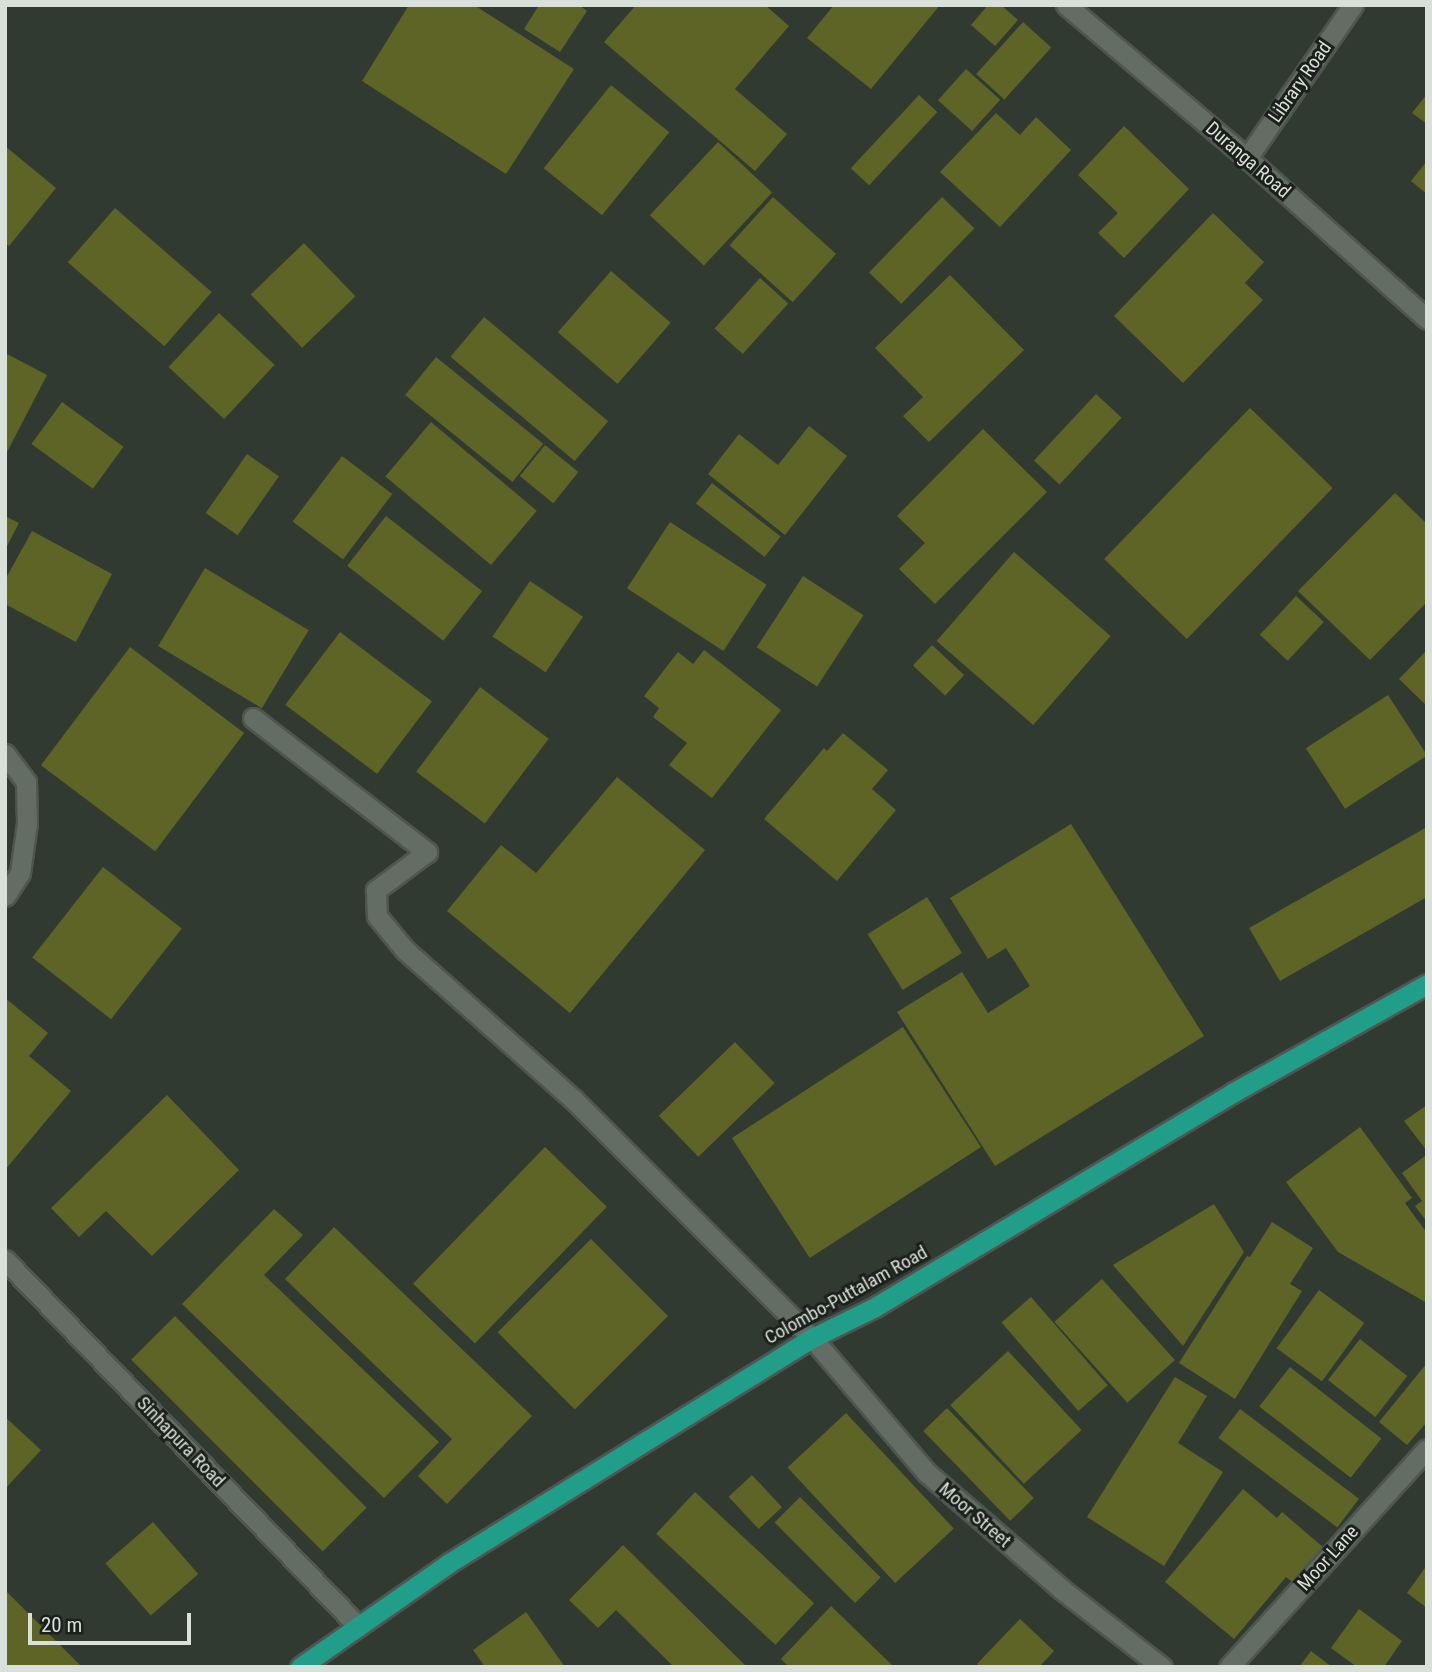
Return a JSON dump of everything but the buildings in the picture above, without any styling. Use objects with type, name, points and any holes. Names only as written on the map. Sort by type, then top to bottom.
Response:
[{"type":"highway","name":"Colombo-Puttalam Road","points":[[300,1667],[449,1563],[812,1338],[875,1307],[1234,1092],[1427,984]]},
{"type":"street","name":"Duranga Road","points":[[1066,5],[1247,159],[1427,319]]},
{"type":"street","name":"Library Road","points":[[1247,159],[1353,5]]},
{"type":"street","name":"Moor Street","points":[[253,718],[427,852],[376,891],[377,916],[405,950],[573,1098],[812,1338],[927,1474],[1060,1588],[1162,1667]]},
{"type":"street","points":[[5,754],[26,782],[26,823],[20,873],[5,896]]},
{"type":"street","name":"Sinhapura Road","points":[[5,1260],[357,1625]]},
{"type":"street","name":"Moor Lane","points":[[1229,1667],[1427,1449]]}]
